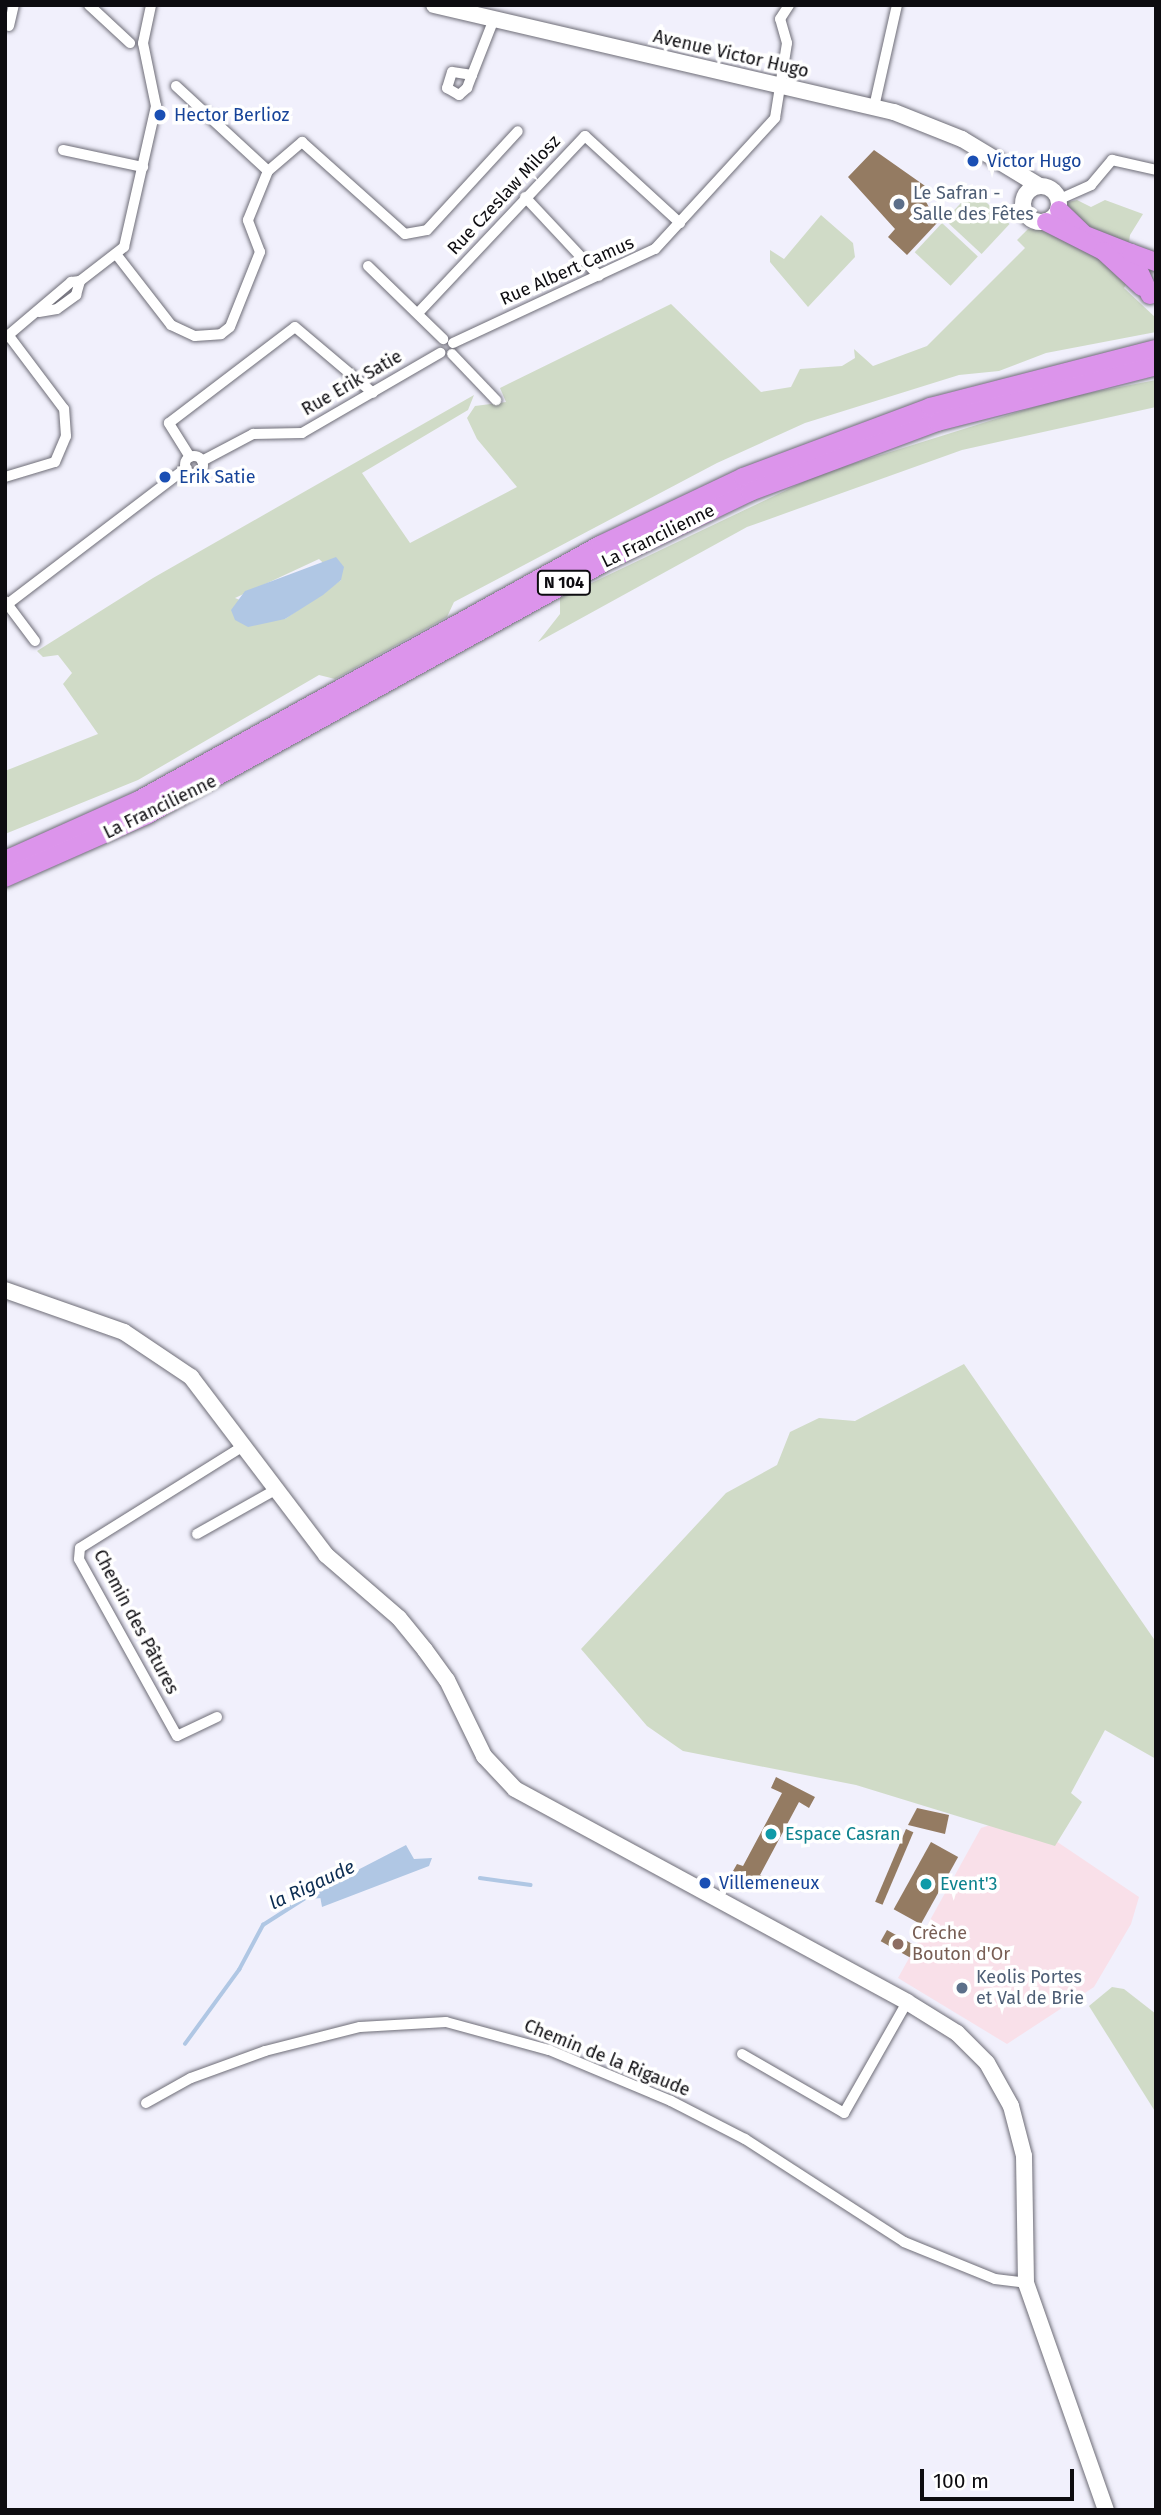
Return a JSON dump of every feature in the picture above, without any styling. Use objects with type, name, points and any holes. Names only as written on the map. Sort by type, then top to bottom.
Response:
[{"type":"highway","points":[[1055,210],[1084,235],[1156,262]]},
{"type":"highway","points":[[1055,210],[1154,291]]},
{"type":"highway","points":[[1131,253],[1154,291]]},
{"type":"highway","name":"La Francilienne","points":[[5,860],[217,760],[522,587],[699,496],[930,407],[1156,349]]},
{"type":"highway","name":"La Francilienne","points":[[5,878],[147,815],[609,559],[750,492],[937,422],[1156,366]]},
{"type":"main road","name":"Avenue Victor Hugo","points":[[434,5],[874,107],[943,130],[1010,166],[1038,185],[1051,188],[1055,210]]},
{"type":"main road","points":[[1010,166],[1024,197],[1026,214],[1055,210]]},
{"type":"main road","points":[[1024,197],[1038,185]]},
{"type":"main road","points":[[5,1290],[124,1332],[161,1353],[208,1396],[326,1555],[399,1618],[425,1650],[447,1680],[484,1756],[515,1789],[907,2002],[969,2044],[1011,2106],[1024,2157],[1026,2283],[1106,2510]]},
{"type":"street","points":[[9,26],[15,5]]},
{"type":"street","points":[[89,5],[130,43]]},
{"type":"street","points":[[5,477],[55,462],[66,436],[64,409],[7,337],[39,312],[58,310],[76,295],[80,281],[116,254],[127,237],[156,106],[145,57],[151,5]]},
{"type":"street","name":"Rue Albert Camus","points":[[449,345],[651,252],[680,223],[771,125],[787,43],[780,19],[789,5]]},
{"type":"street","points":[[874,107],[897,5]]},
{"type":"street","points":[[472,75],[494,19]]},
{"type":"street","points":[[176,86],[268,171]]},
{"type":"street","points":[[116,254],[171,325],[195,336],[221,334],[230,327],[260,252],[248,220],[268,171],[302,142],[405,234],[427,230],[518,131]]},
{"type":"street","name":"Rue Czeslaw Milosz","points":[[419,312],[585,136],[680,223]]},
{"type":"street","points":[[62,150],[143,166]]},
{"type":"street","points":[[1055,210],[1091,185],[1112,160],[1156,170]]},
{"type":"street","points":[[525,197],[599,276]]},
{"type":"street","points":[[368,266],[419,312],[496,400]]},
{"type":"street","points":[[202,461],[190,457],[169,423],[295,327],[373,393]]},
{"type":"street","name":"Rue Erik Satie","points":[[6,604],[140,499],[187,468],[198,472],[202,461],[253,434],[302,433],[440,353],[449,345]]},
{"type":"street","points":[[187,468],[190,457]]},
{"type":"street","points":[[6,604],[35,641]]},
{"type":"street","name":"Chemin des Pâtures","points":[[217,1717],[177,1736],[79,1559],[80,1548],[244,1444]]},
{"type":"street","points":[[197,1534],[277,1489]]},
{"type":"street","points":[[742,2054],[844,2113],[907,2002]]},
{"type":"street","name":"Chemin de la Rigaude","points":[[146,2103],[191,2078],[264,2051],[360,2027],[446,2022],[549,2050],[671,2101],[745,2138],[904,2242],[995,2279],[1026,2283]]},
{"type":"shaded area","points":[[993,1824],[1047,1835],[1139,1897],[1131,1924],[1094,1987],[1007,2044],[898,1978],[981,1828]]},
{"type":"green space","points":[[973,190],[1010,224],[982,254],[945,220]]},
{"type":"green space","points":[[1077,200],[1091,207],[1105,200],[1143,214],[1130,235],[1129,242],[1137,247],[1084,230],[1063,203]]},
{"type":"green space","points":[[821,215],[853,243],[855,257],[808,307],[770,262],[770,250],[784,259]]},
{"type":"green space","points":[[942,223],[978,256],[951,286],[915,252]]},
{"type":"green space","points":[[1028,229],[1053,230],[1100,255],[1128,281],[1124,288],[1156,318],[1156,332],[1046,353],[999,371],[959,375],[805,423],[717,463],[454,602],[447,617],[335,679],[319,675],[138,780],[5,834],[5,771],[98,734],[63,684],[72,673],[58,655],[43,657],[37,651],[153,578],[474,395],[468,410],[362,473],[410,543],[517,487],[477,439],[467,418],[475,406],[506,402],[500,388],[671,304],[761,392],[791,387],[800,369],[842,366],[855,358],[854,349],[873,366],[927,346],[1025,248],[1017,240]],"holes":[[[319,559],[341,580],[285,619],[235,598]]]},
{"type":"green space","points":[[1156,380],[1156,407],[962,450],[747,527],[538,642],[560,614],[560,598],[820,474],[1063,398]]},
{"type":"green space","points":[[964,1364],[1156,1642],[1156,1759],[1105,1730],[1071,1793],[1082,1802],[1055,1846],[856,1785],[683,1751],[647,1726],[581,1649],[726,1493],[777,1465],[790,1432],[819,1418],[855,1421]]},
{"type":"green space","points":[[1112,1987],[1124,1989],[1156,2014],[1156,2113],[1089,2006]]},
{"type":"water","points":[[336,557],[344,567],[341,580],[285,619],[248,627],[235,620],[231,610],[245,591]]},
{"type":"water","points":[[406,1845],[414,1859],[432,1858],[429,1866],[322,1907],[319,1890]]},
{"type":"building","name":"Le Safran - Salle des Fêtes","points":[[874,150],[928,188],[921,192],[937,223],[907,255],[888,237],[895,229],[848,177]]},
{"type":"building","name":"Espace Casran","points":[[776,1777],[815,1797],[809,1808],[799,1802],[760,1875],[765,1878],[761,1886],[733,1871],[737,1864],[743,1866],[782,1793],[771,1788]]},
{"type":"building","points":[[917,1808],[949,1815],[945,1834],[908,1825]]},
{"type":"building","points":[[906,1829],[913,1832],[882,1905],[875,1902]]},
{"type":"building","name":"Event'3","points":[[931,1842],[958,1857],[921,1924],[894,1909]]},
{"type":"building","name":"Crèche Bouton d'Or","points":[[887,1930],[916,1946],[910,1957],[881,1941]]},
{"type":"waterway","name":"la Rigaude","points":[[480,1878],[531,1885]]},
{"type":"waterway","name":"la Rigaude","points":[[185,2044],[239,1970],[263,1925],[307,1897],[322,1896]]},
{"type":"place","name":"Hector Berlioz","points":[[160,115]]},
{"type":"place","name":"Victor Hugo","points":[[973,161]]},
{"type":"place","name":"Le Safran - Salle des Fêtes","points":[[899,204]]},
{"type":"place","name":"Erik Satie","points":[[165,477]]},
{"type":"place","name":"Espace Casran","points":[[771,1834]]},
{"type":"place","name":"Villemeneux","points":[[705,1883]]},
{"type":"place","name":"Event'3","points":[[926,1884]]},
{"type":"place","name":"Crèche Bouton d'Or","points":[[898,1944]]},
{"type":"place","name":"Keolis Portes et Val de Brie","points":[[962,1988]]}]
